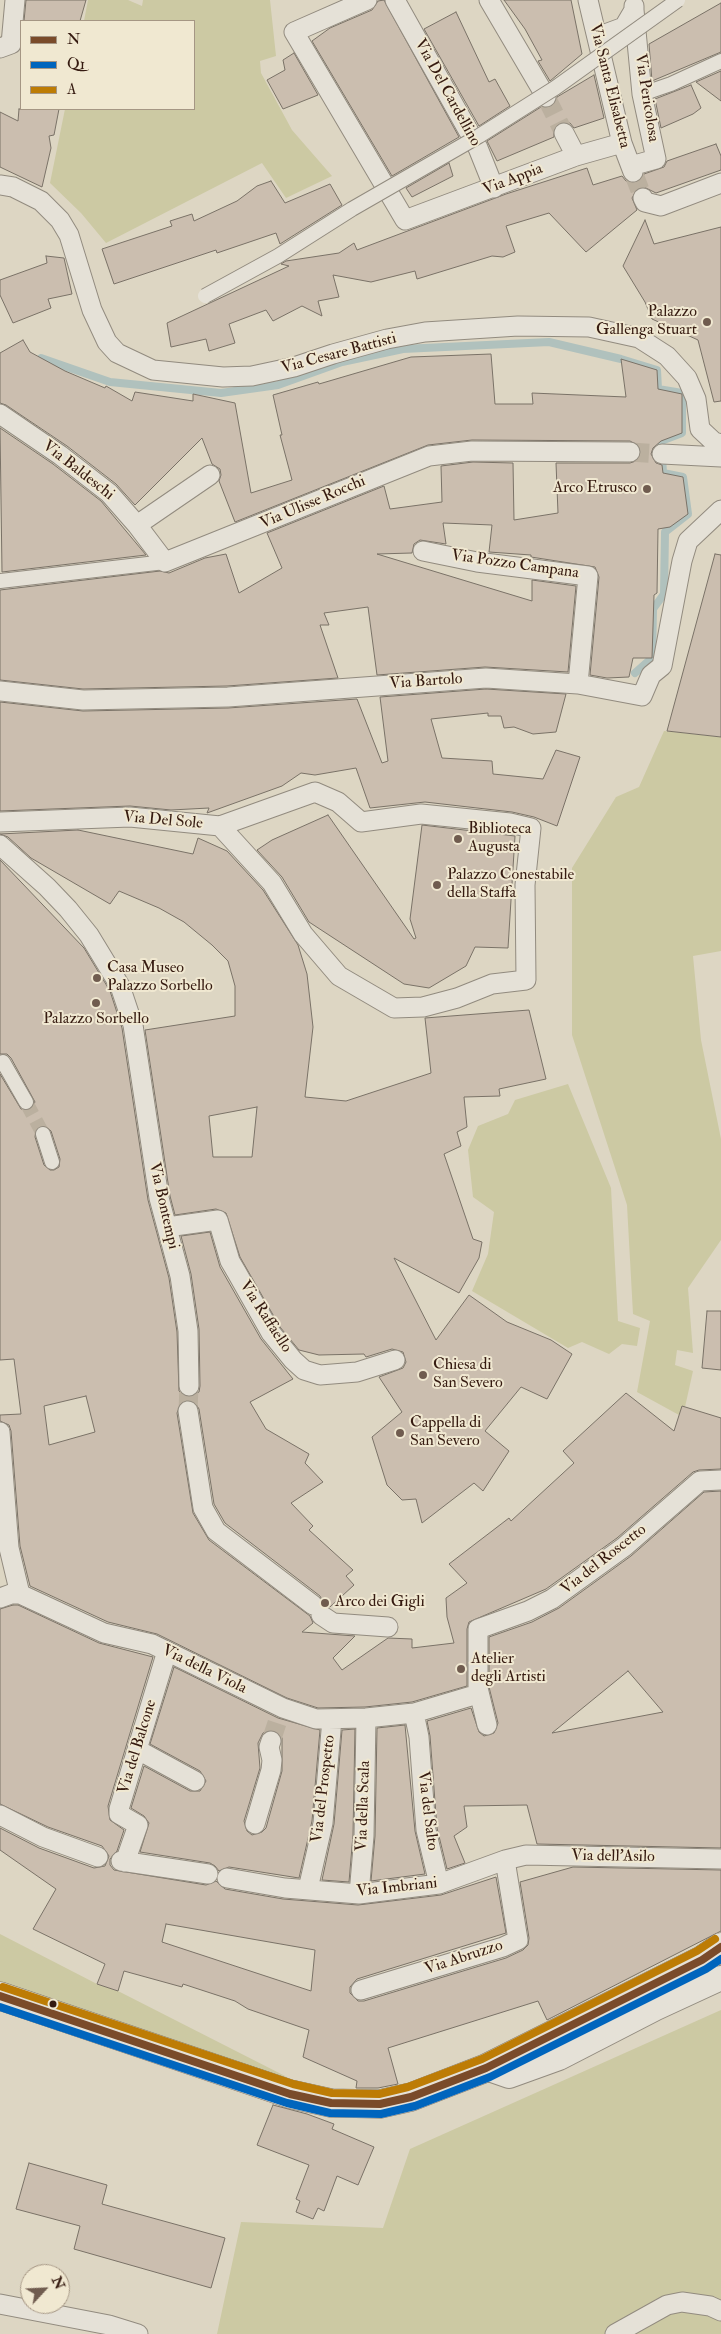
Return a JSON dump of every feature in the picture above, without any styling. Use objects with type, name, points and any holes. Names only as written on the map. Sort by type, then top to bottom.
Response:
[{"type":"main road","points":[[0,1996],[290,2094],[331,2103],[380,2104],[411,2097],[486,2068],[702,1960],[721,1947]]},
{"type":"street","points":[[0,48],[11,44],[15,0]]},
{"type":"street","name":"Via Appia","points":[[367,0],[294,32],[405,220],[576,156],[622,143]]},
{"type":"street","name":"Via Del Cardellino","points":[[395,0],[478,148],[494,188]]},
{"type":"street","points":[[489,0],[546,96]]},
{"type":"street","name":"Via Santa Elisabetta","points":[[588,0],[622,143],[632,169]]},
{"type":"street","points":[[205,296],[278,256],[352,209],[494,127],[555,88],[678,0]]},
{"type":"street","name":"Via Pericolosa","points":[[597,37],[624,27],[634,5]]},
{"type":"street","name":"Via Pericolosa","points":[[632,169],[656,159],[642,94],[634,5]]},
{"type":"street","points":[[642,94],[671,84],[721,61]]},
{"type":"street","points":[[564,133],[576,156]]},
{"type":"street","points":[[644,200],[661,206],[721,183]]},
{"type":"street","name":"Via Cesare Battisti","points":[[0,185],[30,194],[52,210],[70,235],[92,310],[107,342],[117,353],[153,370],[223,377],[252,376],[294,367],[378,341],[425,332],[518,326],[589,327],[639,338],[667,356],[688,378],[696,399],[700,429],[714,442],[721,444]]},
{"type":"street","name":"Via Baldeschi","points":[[0,414],[60,455],[109,493],[137,524],[165,562]]},
{"type":"street","name":"Via Ulisse Rocchi","points":[[1,579],[165,562],[429,456],[472,451],[630,452]]},
{"type":"street","points":[[662,454],[721,457]]},
{"type":"street","points":[[137,524],[210,475]]},
{"type":"street","name":"Via Bartolo","points":[[0,691],[92,700],[228,697],[486,678],[578,684],[642,696],[651,675],[662,666],[682,560],[688,541],[721,510]]},
{"type":"street","name":"Via Pozzo Campana","points":[[423,551],[477,562],[588,576],[578,684]]},
{"type":"street","name":"Via Del Sole","points":[[0,822],[130,817],[220,826],[315,792],[338,802],[361,822],[421,814],[510,823],[531,828],[525,885],[526,980],[492,984],[457,998],[423,1007],[394,1008],[339,976],[303,934],[272,883],[220,826]]},
{"type":"street","name":"Via Bontempi","points":[[0,845],[47,887],[89,934],[120,986],[133,1025],[148,1138],[159,1198],[180,1276],[188,1331],[188,1386]]},
{"type":"street","points":[[3,1062],[26,1102]]},
{"type":"street","points":[[43,1134],[52,1162]]},
{"type":"street","name":"Via Raffaello","points":[[167,1226],[218,1220],[230,1261],[271,1333],[292,1360],[304,1370],[320,1375],[357,1372],[394,1360]]},
{"type":"street","points":[[188,1410],[204,1508],[216,1531],[333,1623],[388,1627]]},
{"type":"street","points":[[0,1432],[9,1548],[20,1594],[11,1594],[0,1598]]},
{"type":"street","name":"Via del Roscetto","points":[[478,1694],[478,1629],[528,1611],[552,1599],[624,1547],[700,1481],[721,1480]]},
{"type":"street","name":"Via della Viola","points":[[20,1594],[86,1628],[152,1644],[168,1651],[282,1711],[316,1719],[366,1718],[414,1713],[478,1694]]},
{"type":"street","name":"Via del Balcone","points":[[168,1651],[119,1809],[119,1814],[138,1825],[123,1862],[208,1874]]},
{"type":"street","points":[[478,1694],[487,1725]]},
{"type":"street","name":"Via del Salto","points":[[414,1713],[419,1737],[426,1830],[439,1884]]},
{"type":"street","name":"Via del Prospetto","points":[[308,1889],[323,1823],[332,1718]]},
{"type":"street","name":"Via della Scala","points":[[359,1894],[364,1836],[366,1718]]},
{"type":"street","points":[[255,1824],[271,1770],[272,1760],[269,1747],[271,1741]]},
{"type":"street","points":[[138,1750],[195,1780]]},
{"type":"street","points":[[0,1815],[43,1837],[98,1857]]},
{"type":"street","name":"Via dell'Asilo","points":[[505,1860],[526,1856],[721,1859]]},
{"type":"street","name":"Via Imbriani","points":[[227,1878],[359,1894],[439,1884],[505,1860]]},
{"type":"street","name":"Via Abruzzo","points":[[361,1990],[502,1947],[518,1940],[505,1860]]},
{"type":"street","points":[[486,2068],[509,2076],[559,2058],[656,2008],[721,1978]]},
{"type":"street","points":[[614,2334],[667,2305],[682,2302],[710,2306],[721,2311]]},
{"type":"street","points":[[0,2304],[108,2330],[138,2334]]},
{"type":"shaded area","points":[[88,0],[128,0],[142,6],[143,0],[270,0],[276,56],[260,61],[261,73],[292,130],[332,176],[286,198],[262,163],[106,243],[81,213],[50,183],[65,110],[195,110],[195,20],[84,20]]},
{"type":"shaded area","points":[[664,731],[721,737],[721,951],[693,956],[701,1040],[721,1139],[721,1240],[688,1288],[693,1353],[677,1350],[675,1365],[693,1371],[685,1407],[682,1406],[679,1415],[637,1392],[650,1321],[633,1314],[627,1205],[572,1035],[572,868],[616,797],[639,787]]},
{"type":"shaded area","points":[[568,1084],[611,1188],[618,1321],[640,1328],[637,1346],[622,1344],[609,1354],[582,1342],[568,1348],[472,1291],[488,1254],[494,1212],[473,1197],[468,1150],[478,1126],[508,1114],[515,1100]]},
{"type":"shaded area","points":[[0,1934],[97,1984],[118,1991],[287,2077],[241,2066],[0,1990]]},
{"type":"shaded area","points":[[721,2010],[721,2334],[217,2334],[241,2222],[383,2228],[410,2149]]},
{"type":"building","points":[[26,0],[86,0],[80,20],[24,20]]},
{"type":"building","points":[[384,0],[459,137],[392,176],[312,41],[330,28],[372,10],[378,1]]},
{"type":"building","points":[[504,0],[571,0],[582,54],[550,81],[538,61],[542,60],[525,29]]},
{"type":"building","points":[[721,3],[721,52],[652,81],[649,44]]},
{"type":"building","points":[[456,12],[489,82],[495,79],[510,106],[479,126],[424,29]]},
{"type":"building","points":[[294,53],[318,95],[283,109],[267,80],[285,70],[283,60]]},
{"type":"building","points":[[721,71],[721,101],[696,82]]},
{"type":"building","points":[[594,75],[604,118],[574,128],[570,123],[559,123],[554,127],[554,137],[497,161],[487,141],[541,107],[552,106],[557,97]]},
{"type":"building","points":[[691,85],[701,108],[693,114],[661,128],[655,99]]},
{"type":"building","points":[[19,109],[59,110],[54,135],[49,136],[51,148],[42,187],[0,167],[0,112],[18,121]]},
{"type":"building","points":[[716,144],[721,156],[721,170],[656,193],[644,187],[638,188],[632,198],[637,210],[586,252],[549,213],[506,226],[515,252],[503,257],[492,256],[417,279],[415,271],[371,282],[333,275],[339,297],[318,301],[322,316],[302,306],[273,321],[266,310],[229,324],[235,343],[209,351],[206,339],[171,347],[167,323],[289,266],[281,264],[286,261],[339,253],[354,243],[357,250],[506,194],[587,168],[593,185],[622,176],[626,181],[637,183],[644,174],[664,167],[667,161]]},
{"type":"building","points":[[449,163],[453,176],[412,197],[406,188]]},
{"type":"building","points":[[271,181],[285,203],[330,184],[342,205],[280,244],[276,233],[217,253],[216,250],[114,284],[102,249],[172,226],[170,221],[192,214],[194,221],[237,201],[257,186]]},
{"type":"building","points":[[645,220],[654,244],[721,227],[721,401],[714,402],[698,340],[652,319],[645,302],[623,266]]},
{"type":"building","points":[[46,256],[64,258],[72,294],[48,299],[51,308],[13,323],[0,295],[0,280],[47,263]]},
{"type":"building","points":[[23,340],[30,352],[65,371],[105,388],[106,386],[132,401],[135,392],[193,401],[193,394],[235,403],[251,493],[292,480],[280,435],[282,435],[273,395],[318,382],[319,384],[411,357],[491,354],[495,404],[533,404],[532,393],[626,397],[621,359],[657,370],[658,389],[682,394],[682,433],[661,441],[653,448],[651,454],[656,463],[662,465],[663,473],[683,477],[688,514],[670,527],[658,529],[657,593],[654,595],[652,658],[633,658],[629,677],[607,678],[590,675],[599,577],[595,567],[531,557],[531,555],[489,552],[492,525],[443,523],[446,544],[420,540],[414,544],[412,553],[377,554],[532,601],[532,580],[576,586],[568,672],[485,667],[377,675],[368,607],[324,613],[329,625],[320,625],[338,678],[227,686],[83,689],[0,680],[0,590],[160,571],[169,573],[205,558],[226,554],[239,593],[282,568],[267,533],[384,486],[390,509],[442,502],[441,466],[473,462],[513,463],[514,520],[558,513],[556,463],[630,463],[636,461],[641,453],[639,446],[630,441],[472,440],[428,445],[235,522],[219,481],[220,469],[212,464],[202,438],[135,505],[116,484],[67,446],[6,405],[0,403],[0,353]]},
{"type":"building","points":[[0,428],[53,464],[101,501],[146,555],[2,572]]},
{"type":"building","points":[[715,554],[721,555],[721,737],[667,731]]},
{"type":"building","points":[[486,689],[566,694],[556,732],[533,734],[514,727],[504,728],[501,716],[488,716],[488,713],[431,719],[442,758],[492,761],[493,774],[543,779],[556,750],[580,757],[557,826],[534,817],[512,812],[425,802],[370,808],[356,768],[315,775],[301,773],[282,786],[207,813],[209,808],[171,810],[130,806],[0,811],[0,702],[83,711],[228,708],[357,699],[382,763],[388,761],[380,697]]},
{"type":"building","points":[[328,815],[414,939],[416,938],[410,919],[422,825],[515,836],[508,948],[475,947],[466,966],[429,988],[404,984],[309,922],[282,877],[257,850],[272,840]]},
{"type":"building","points":[[78,830],[193,854],[198,838],[227,851],[263,890],[298,945],[307,974],[313,1027],[305,1097],[346,1101],[431,1073],[425,1018],[529,1010],[546,1079],[499,1089],[500,1096],[464,1097],[467,1127],[457,1132],[461,1146],[444,1154],[473,1239],[482,1242],[479,1258],[459,1293],[394,1258],[436,1340],[469,1295],[507,1322],[551,1340],[572,1354],[547,1399],[521,1387],[485,1431],[509,1451],[483,1491],[474,1483],[422,1523],[416,1499],[402,1500],[387,1485],[372,1437],[402,1412],[379,1377],[403,1368],[406,1362],[403,1352],[392,1349],[366,1357],[364,1354],[319,1355],[299,1350],[280,1327],[240,1257],[226,1213],[216,1209],[175,1215],[170,1196],[145,1030],[235,1016],[235,986],[228,961],[184,922],[159,908],[119,891],[110,904],[31,858],[8,837],[0,834]],"holes":[[[257,1107],[252,1157],[213,1157],[209,1116]]]},
{"type":"building","points":[[0,860],[84,948],[110,991],[122,1028],[148,1200],[169,1278],[177,1332],[179,1391],[184,1396],[190,1397],[199,1392],[200,1386],[199,1329],[191,1274],[181,1236],[210,1232],[220,1267],[261,1339],[293,1379],[250,1402],[266,1429],[309,1454],[305,1463],[323,1482],[291,1503],[313,1526],[309,1530],[353,1570],[346,1576],[354,1585],[330,1607],[324,1604],[320,1596],[225,1523],[214,1504],[199,1409],[196,1404],[187,1400],[181,1403],[177,1413],[193,1513],[209,1540],[310,1616],[313,1623],[302,1632],[355,1636],[333,1658],[342,1670],[388,1638],[412,1639],[412,1648],[454,1643],[447,1617],[446,1598],[467,1583],[449,1564],[509,1518],[511,1521],[574,1463],[563,1451],[626,1393],[674,1431],[682,1406],[721,1418],[721,1469],[693,1472],[617,1538],[546,1589],[469,1622],[467,1629],[467,1686],[412,1702],[365,1707],[318,1708],[287,1698],[157,1634],[108,1622],[30,1586],[20,1546],[11,1431],[9,1425],[0,1421],[0,1415],[21,1414],[14,1359],[0,1360],[0,1074],[21,1109],[30,1110],[35,1102],[11,1058],[7,1054],[0,1054]],"holes":[[[45,1126],[51,1131],[60,1159],[59,1167],[54,1170],[50,1170],[44,1165],[35,1137],[36,1129]],[[86,1396],[95,1432],[49,1445],[44,1406]]]},
{"type":"building","points":[[707,1311],[721,1311],[721,1370],[702,1368]]},
{"type":"building","points":[[721,1491],[721,1848],[537,1844],[527,1805],[464,1806],[467,1827],[454,1836],[465,1863],[447,1869],[437,1828],[430,1736],[427,1721],[471,1708],[479,1732],[484,1736],[494,1733],[498,1723],[489,1687],[489,1637],[532,1622],[559,1608],[631,1556],[704,1492]],"holes":[[[628,1671],[663,1712],[552,1733]]]},
{"type":"building","points":[[18,1605],[99,1643],[153,1657],[108,1806],[110,1820],[124,1830],[117,1851],[110,1859],[110,1865],[114,1870],[206,1885],[216,1881],[225,1889],[283,1899],[358,1905],[441,1895],[496,1877],[506,1933],[357,1979],[350,1987],[350,1993],[358,2001],[364,2001],[506,1958],[523,1950],[528,1945],[529,1938],[520,1882],[573,1867],[721,1870],[721,1931],[547,2020],[538,2001],[388,2048],[398,2084],[378,2088],[356,2088],[357,2081],[303,2057],[309,2030],[248,2009],[235,2001],[183,1984],[182,1987],[124,1971],[118,1991],[97,1984],[105,1964],[33,1929],[56,1889],[0,1850],[0,1828],[39,1848],[94,1868],[105,1866],[109,1856],[102,1846],[48,1827],[0,1804],[0,1609]],"holes":[[[166,1924],[315,1950],[311,1991],[162,1942]]]},
{"type":"building","points":[[174,1667],[278,1718],[320,1730],[312,1821],[299,1878],[229,1867],[219,1871],[210,1863],[140,1852],[149,1823],[144,1816],[131,1808],[144,1766],[190,1791],[200,1791],[206,1781],[200,1771],[150,1744]],"holes":[[[269,1730],[279,1733],[282,1738],[282,1771],[266,1828],[262,1832],[252,1835],[247,1831],[244,1821],[260,1768],[258,1743],[263,1733]]]},
{"type":"building","points":[[405,1725],[415,1831],[425,1874],[371,1881],[375,1836],[377,1728]]},
{"type":"building","points":[[355,1729],[353,1835],[349,1882],[322,1880],[334,1824],[342,1730]]},
{"type":"building","points":[[273,2105],[307,2114],[334,2124],[332,2129],[374,2147],[358,2185],[337,2176],[324,2211],[318,2208],[313,2219],[296,2212],[300,2201],[296,2199],[309,2165],[257,2145]]},
{"type":"building","points":[[29,2163],[107,2185],[102,2204],[225,2238],[211,2288],[74,2249],[80,2226],[16,2209]]},
{"type":"waterway","points":[[41,358],[110,382],[221,393],[278,385],[342,362],[403,349],[549,342],[621,359],[657,370],[658,389],[682,393],[682,433],[661,441],[663,473],[683,477],[688,514],[665,532],[664,594],[653,609],[652,658],[635,673]]},
{"type":"tunnel","points":[[546,97],[564,133]]},
{"type":"tunnel","points":[[633,172],[643,198]]},
{"type":"tunnel","points":[[630,452],[662,454]]},
{"type":"tunnel","points":[[26,1102],[43,1134]]},
{"type":"tunnel","points":[[188,1411],[189,1386]]},
{"type":"tunnel","points":[[271,1741],[280,1714]]},
{"type":"transit line","name":"A","points":[[3,1987],[293,2084],[332,2093],[379,2094],[408,2087],[482,2059],[697,1951],[715,1939]]},
{"type":"transit line","name":"N","points":[[0,1996],[290,2094],[331,2103],[380,2104],[411,2097],[486,2068],[702,1960],[721,1947]]},
{"type":"transit line","name":"Q1","points":[[0,2007],[287,2103],[330,2113],[381,2114],[415,2106],[490,2077],[706,1969],[721,1959]]},
{"type":"place","name":"Palazzo Gallenga Stuart","points":[[707,322]]},
{"type":"place","name":"Arco Etrusco","points":[[647,489]]},
{"type":"place","name":"Biblioteca Augusta","points":[[458,839]]},
{"type":"place","name":"Palazzo Conestabile della Staffa","points":[[437,885]]},
{"type":"place","name":"Casa Museo Palazzo Sorbello","points":[[97,978]]},
{"type":"place","name":"Palazzo Sorbello","points":[[96,1003]]},
{"type":"place","name":"Chiesa di San Severo","points":[[423,1375]]},
{"type":"place","name":"Cappella di San Severo","points":[[400,1433]]},
{"type":"place","name":"Arco dei Gigli","points":[[325,1603]]},
{"type":"place","name":"Atelier degli Artisti","points":[[461,1669]]}]
